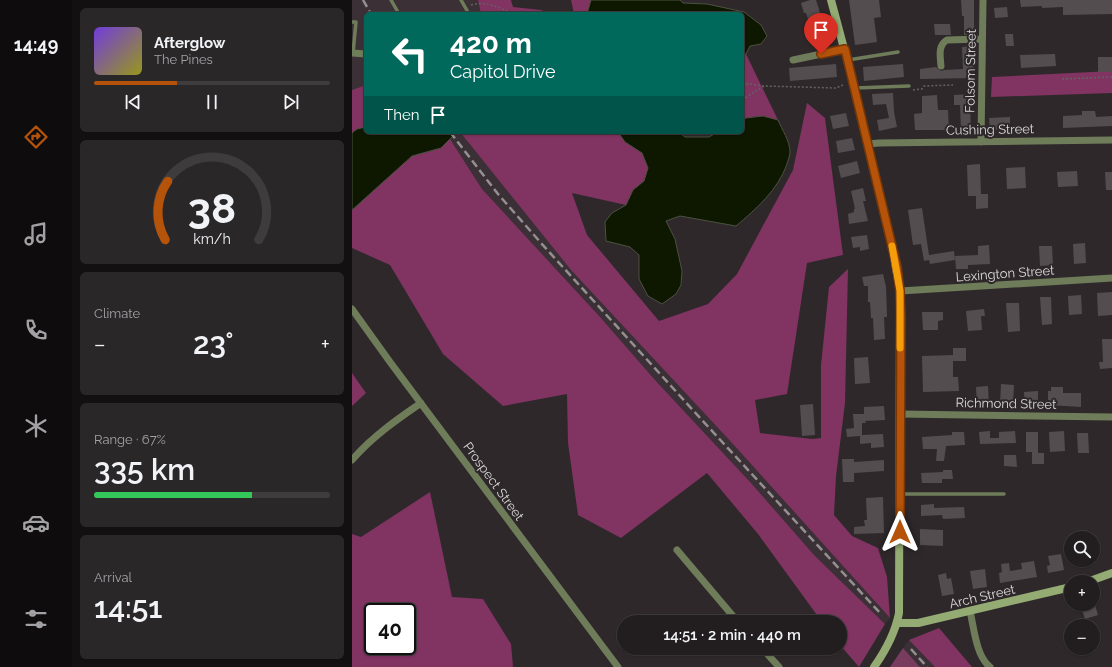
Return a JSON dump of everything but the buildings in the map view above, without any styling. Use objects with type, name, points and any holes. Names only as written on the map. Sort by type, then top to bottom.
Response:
[{"type":"street","points":[[831,0],[848,60],[859,88],[868,144],[892,246],[900,291],[900,602],[897,623],[890,643],[874,667]]},
{"type":"street","name":"Folsom Street","points":[[980,142],[983,0]]},
{"type":"street","points":[[941,66],[941,46],[943,42],[947,40],[982,39]]},
{"type":"street","points":[[793,60],[845,49]]},
{"type":"street","points":[[353,53],[364,54]]},
{"type":"street","name":"Cushing Street","points":[[868,144],[1112,140]]},
{"type":"street","name":"Lexington Street","points":[[900,291],[1112,278]]},
{"type":"street","name":"Prospect Street","points":[[352,309],[618,667]]},
{"type":"street","points":[[352,460],[374,438],[392,423],[421,403]]},
{"type":"street","name":"Richmond Street","points":[[900,414],[1112,417]]},
{"type":"street","points":[[677,550],[731,615]]},
{"type":"street","points":[[1100,578],[1112,574]]},
{"type":"street","name":"Arch Street","points":[[897,623],[918,623],[1064,589]]},
{"type":"street","points":[[970,611],[979,652],[982,659],[990,667]]},
{"type":"street","points":[[768,655],[779,667]]},
{"type":"lane","points":[[391,0],[398,12]]},
{"type":"lane","points":[[461,0],[468,12]]},
{"type":"lane","points":[[352,22],[356,22],[353,53]]},
{"type":"lane","points":[[848,60],[898,52]]},
{"type":"lane","points":[[859,88],[909,86]]},
{"type":"lane","points":[[900,494],[1004,494]]},
{"type":"path","points":[[465,8],[476,3],[486,2],[509,12]]},
{"type":"path","points":[[1062,79],[1112,77]]},
{"type":"path","points":[[744,83],[764,86],[836,88],[843,84]]},
{"type":"path","points":[[909,86],[913,90],[922,89],[924,86],[953,85]]},
{"type":"path","points":[[744,99],[764,86]]},
{"type":"shaded area","points":[[352,0],[478,0],[481,12],[364,12],[363,10],[364,86],[352,90]]},
{"type":"shaded area","points":[[478,0],[511,0],[513,7],[541,10],[546,12],[481,12]]},
{"type":"shaded area","points":[[571,0],[591,0],[588,12],[574,12]]},
{"type":"shaded area","points":[[591,0],[680,0],[683,3],[707,4],[744,12],[588,12]]},
{"type":"shaded area","points":[[744,12],[761,25],[767,36],[761,44],[750,46],[746,54],[744,54]]},
{"type":"shaded area","points":[[744,54],[746,54],[778,120],[764,117],[744,119]]},
{"type":"shaded area","points":[[1112,71],[1112,93],[991,97],[992,77]]},
{"type":"shaded area","points":[[364,86],[364,127],[357,129],[352,133],[352,90]]},
{"type":"shaded area","points":[[807,103],[825,118],[843,255],[807,263],[787,394],[755,400],[760,433],[812,439],[821,438],[821,365],[829,287],[848,269],[845,403],[836,476],[834,515],[852,536],[878,548],[887,577],[890,618],[732,443],[571,270],[462,134],[619,134],[625,142],[642,153],[648,168],[644,181],[633,190],[626,205],[572,193],[587,235],[659,321],[708,304],[737,274],[793,170]]},
{"type":"shaded area","points":[[763,116],[778,120],[790,148],[790,155],[783,173],[772,191],[759,206],[736,226],[680,216],[666,221],[675,239],[682,271],[681,285],[676,294],[662,304],[648,296],[639,279],[639,255],[630,247],[606,241],[605,222],[612,213],[626,205],[633,190],[644,181],[648,168],[642,153],[625,142],[619,134],[681,134],[685,137],[709,137],[714,134],[744,134],[744,119]]},
{"type":"shaded area","points":[[364,127],[364,134],[455,134],[441,148],[412,156],[352,210],[352,133],[357,129]]},
{"type":"shaded area","points":[[455,134],[462,134],[571,270],[732,443],[890,618],[885,624],[815,556],[751,483],[655,380],[601,318],[482,189],[450,139]]},
{"type":"shaded area","points":[[450,139],[482,189],[601,318],[655,380],[751,483],[815,556],[885,624],[859,667],[847,653],[847,615],[817,615],[758,534],[707,473],[621,538],[578,515],[568,443],[567,394],[503,406],[443,354],[390,265],[352,248],[352,210],[412,156],[441,148]]},
{"type":"shaded area","points":[[352,373],[366,393],[352,406]]},
{"type":"shaded area","points":[[430,492],[452,597],[483,599],[511,644],[513,667],[352,667],[352,534],[361,537]]},
{"type":"shaded area","points":[[939,628],[972,667],[935,667],[909,640]]},
{"type":"shaded area","points":[[909,640],[935,667],[920,667],[903,648]]},
{"type":"shaded area","points":[[903,648],[920,667],[890,667]]},
{"type":"railway","points":[[363,0],[370,12]]},
{"type":"railway","points":[[452,134],[498,194],[541,243],[881,614]]},
{"type":"railway","points":[[911,649],[927,667]]},
{"type":"slow traffic","points":[[892,246],[897,267],[900,291],[900,348]]},
{"type":"route","points":[[821,54],[845,49],[897,267],[901,316],[900,532]]}]
